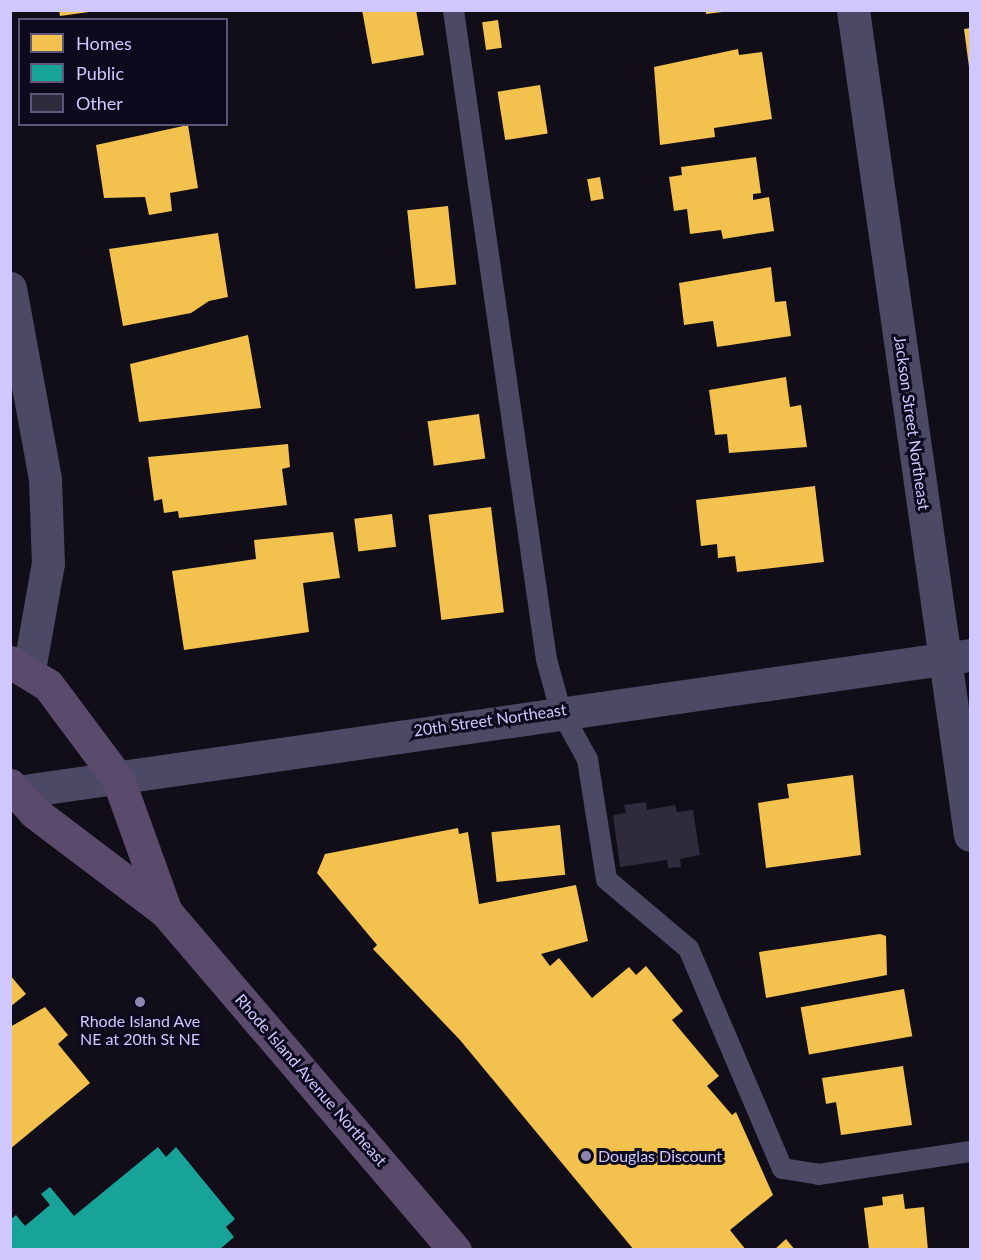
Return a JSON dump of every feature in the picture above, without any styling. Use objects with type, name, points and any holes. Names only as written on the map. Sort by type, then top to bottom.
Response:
[{"type":"main road","name":"Rhode Island Avenue Northeast","points":[[20,666],[68,707],[118,779],[166,912]]},
{"type":"main road","name":"Rhode Island Avenue Northeast","points":[[12,790],[166,912],[455,1250]]},
{"type":"street","name":"Jackson Street Northeast","points":[[853,10],[957,656],[970,835]]},
{"type":"street","points":[[10,288],[45,479],[48,563],[20,666]]},
{"type":"street","name":"20th Street Northeast","points":[[12,790],[118,779],[560,710],[957,656]]},
{"type":"lane","points":[[453,10],[546,658],[560,710],[587,759],[606,879],[688,948],[782,1168],[818,1174],[970,1151]]},
{"type":"building: Homes","points":[[59,10],[89,10],[89,12],[60,16]]},
{"type":"building: Homes","points":[[362,10],[416,10],[424,55],[372,64]]},
{"type":"building: Homes","points":[[706,10],[722,10],[722,12],[706,14]]},
{"type":"building: Homes","points":[[498,20],[502,48],[486,50],[482,22]]},
{"type":"building: Homes","points":[[970,28],[970,67],[969,67],[964,29]]},
{"type":"building: Homes","points":[[738,49],[739,55],[762,52],[772,119],[714,128],[715,137],[660,145],[654,67]]},
{"type":"building: Homes","points":[[540,85],[548,133],[505,140],[498,92]]},
{"type":"building: Homes","points":[[188,126],[198,188],[170,193],[172,211],[149,215],[145,197],[104,198],[96,145]]},
{"type":"building: Homes","points":[[756,157],[761,193],[753,194],[753,200],[769,197],[774,231],[723,239],[721,230],[690,234],[687,209],[674,211],[669,177],[682,175],[681,167]]},
{"type":"building: Homes","points":[[600,177],[604,199],[591,201],[587,179]]},
{"type":"building: Homes","points":[[448,206],[456,285],[415,289],[407,210]]},
{"type":"building: Homes","points":[[218,233],[228,297],[209,301],[191,313],[123,326],[109,249]]},
{"type":"building: Homes","points":[[771,267],[775,302],[786,301],[791,336],[717,347],[713,321],[684,325],[679,283]]},
{"type":"building: Homes","points":[[248,335],[261,408],[139,422],[130,364]]},
{"type":"building: Homes","points":[[786,377],[790,407],[801,405],[807,447],[729,453],[727,434],[715,435],[709,390]]},
{"type":"building: Homes","points":[[479,414],[485,459],[434,466],[428,421]]},
{"type":"building: Homes","points":[[288,444],[290,467],[282,469],[287,505],[179,518],[178,511],[164,513],[162,499],[154,501],[148,457]]},
{"type":"building: Homes","points":[[815,486],[824,562],[737,572],[735,556],[718,558],[717,544],[701,546],[696,500]]},
{"type":"building: Homes","points":[[491,507],[504,612],[441,620],[428,515]]},
{"type":"building: Homes","points":[[392,514],[396,547],[358,551],[354,519]]},
{"type":"building: Homes","points":[[333,532],[340,578],[303,583],[309,632],[184,650],[172,571],[256,559],[254,540]]},
{"type":"building: Homes","points":[[853,775],[861,855],[766,868],[758,803],[789,798],[787,784]]},
{"type":"building: Homes","points":[[560,825],[565,875],[497,882],[491,832]]},
{"type":"building: Homes","points":[[458,828],[459,834],[468,832],[479,904],[576,885],[588,941],[541,954],[550,966],[559,958],[592,998],[629,967],[636,975],[646,966],[683,1011],[672,1020],[719,1076],[707,1086],[732,1115],[736,1112],[773,1195],[730,1230],[746,1250],[634,1250],[460,1040],[373,949],[377,945],[317,873],[325,854]]},
{"type":"building: Homes","points":[[880,934],[886,936],[887,975],[766,998],[759,952]]},
{"type":"building: Homes","points":[[10,975],[26,994],[10,1007]]},
{"type":"building: Homes","points":[[904,989],[912,1036],[809,1055],[801,1007]]},
{"type":"building: Homes","points":[[45,1007],[68,1035],[58,1044],[90,1083],[10,1149],[10,1027]]},
{"type":"building: Homes","points":[[903,1066],[912,1125],[841,1135],[836,1102],[826,1104],[822,1078]]},
{"type":"building: Homes","points":[[903,1194],[905,1209],[924,1207],[928,1250],[869,1250],[864,1208],[883,1205],[882,1197]]},
{"type":"building: Homes","points":[[786,1239],[795,1250],[774,1250]]},
{"type":"building: Public","points":[[158,1147],[166,1157],[176,1147],[235,1219],[226,1227],[234,1237],[219,1250],[10,1250],[10,1220],[16,1215],[25,1226],[50,1205],[41,1194],[50,1187],[74,1216]]},
{"type":"building: Other","points":[[646,802],[647,810],[675,805],[677,812],[693,810],[700,855],[680,859],[681,867],[668,868],[667,860],[620,867],[613,815],[626,813],[624,805]]},
{"type":"place","name":"Rhode Island Ave NE at 20th St NE","points":[[140,1002]]},
{"type":"place","name":"Douglas Discount","points":[[586,1156]]}]
